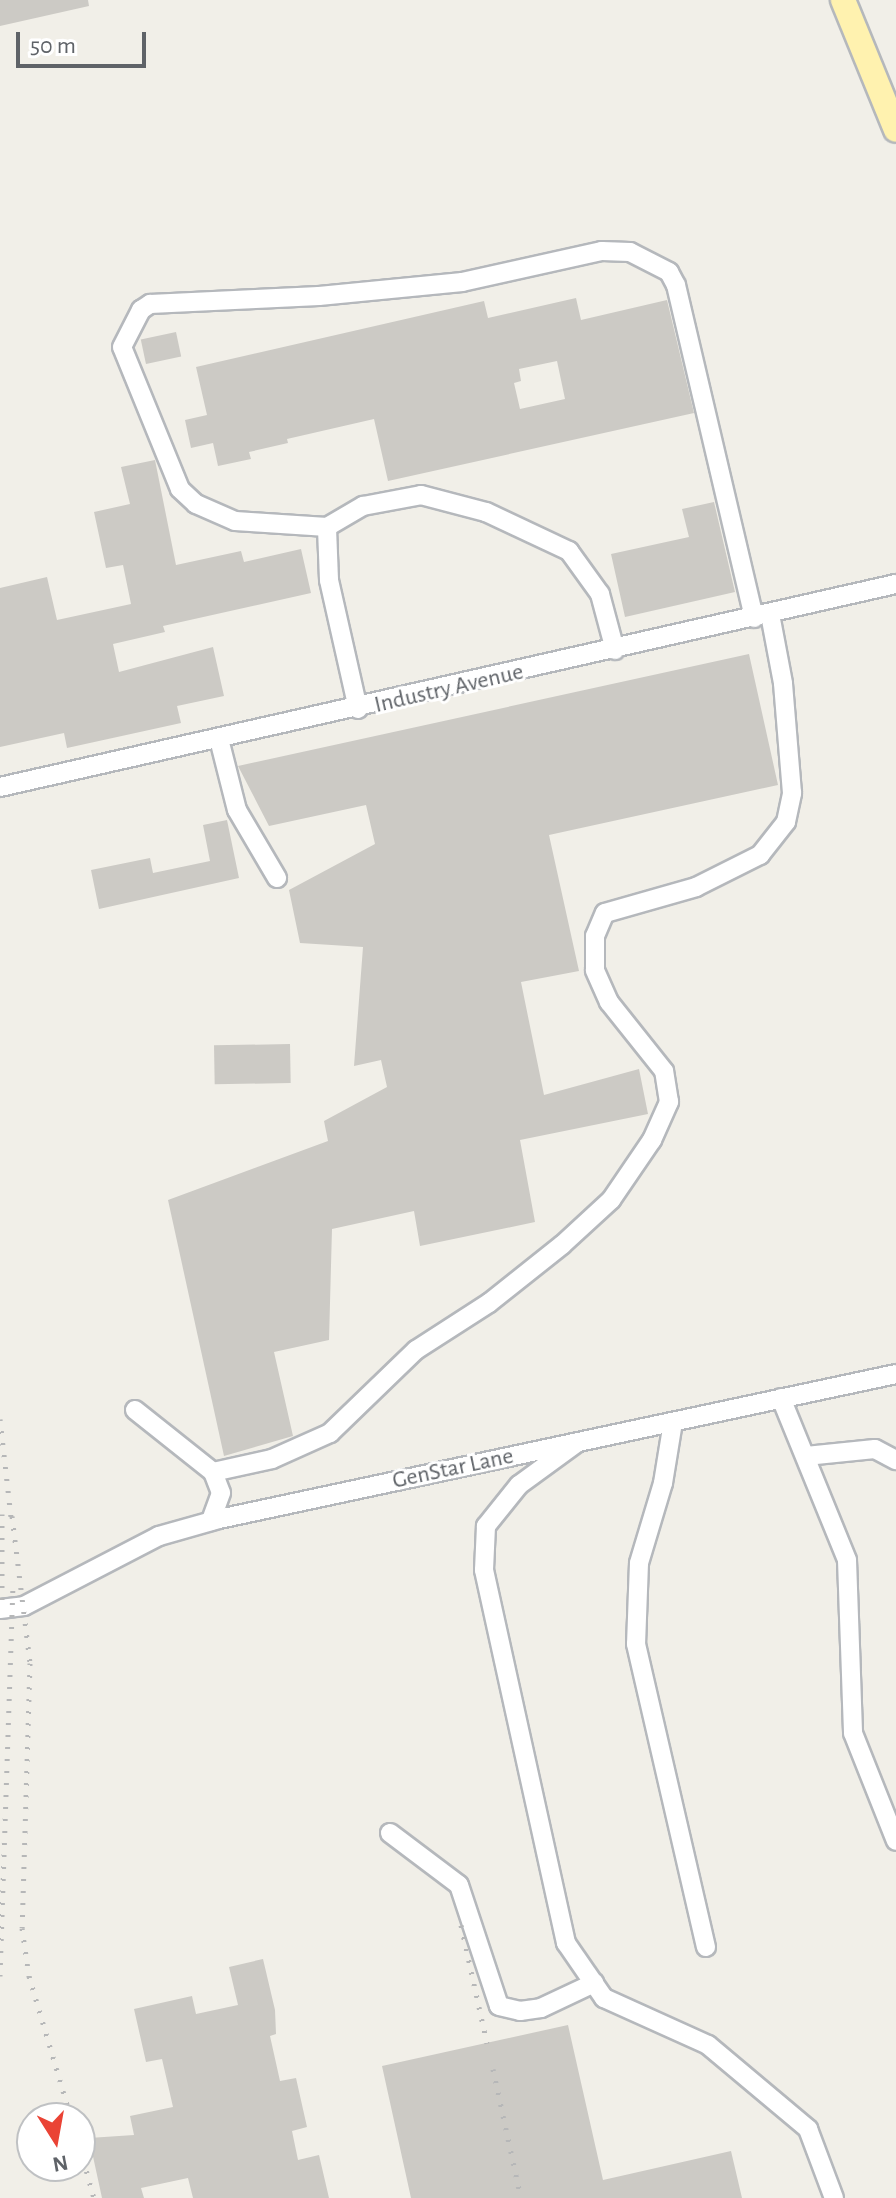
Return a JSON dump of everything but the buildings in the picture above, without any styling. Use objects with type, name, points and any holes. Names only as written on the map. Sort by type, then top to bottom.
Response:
[{"type":"main road","points":[[844,0],[896,130]]},
{"type":"street","points":[[213,1472],[272,1459],[330,1433],[416,1350],[489,1303],[562,1245],[611,1200],[652,1140],[669,1102],[664,1071],[609,1002],[595,970],[595,936],[605,913],[696,887],[760,855],[786,822],[792,793],[786,714],[676,285],[669,272],[630,252],[602,251],[462,282],[319,296],[150,304],[141,310],[122,347],[180,489],[196,504],[235,521],[327,527],[363,506],[421,495],[486,512],[569,551],[600,594],[615,650]]},
{"type":"street","points":[[327,527],[329,580],[358,709]]},
{"type":"street","name":"Industry Avenue","points":[[0,787],[358,709],[896,584]]},
{"type":"street","points":[[219,739],[237,810],[277,878]]},
{"type":"street","name":"GenStar Lane","points":[[0,1609],[24,1606],[159,1536],[211,1521],[896,1374]]},
{"type":"street","points":[[781,1398],[847,1560],[853,1733],[896,1841]]},
{"type":"street","points":[[135,1410],[213,1472],[221,1493],[211,1521]]},
{"type":"street","points":[[673,1422],[663,1483],[639,1563],[636,1644],[706,1947]]},
{"type":"street","points":[[578,1442],[519,1485],[486,1526],[484,1570],[566,1943],[604,1998],[708,2045],[808,2129],[834,2198]]},
{"type":"street","points":[[806,1456],[875,1449],[896,1460]]},
{"type":"street","points":[[390,1833],[459,1885],[499,2006],[520,2011],[541,2008],[594,1983]]},
{"type":"railway","points":[[0,1419],[12,1526]]},
{"type":"railway","points":[[2,1514],[2,1606]]},
{"type":"railway","points":[[12,1516],[30,1663],[22,1928],[29,1976],[66,2102]]},
{"type":"railway","points":[[0,1976],[13,1590]]},
{"type":"railway","points":[[461,1925],[487,2043]]},
{"type":"railway","points":[[493,2069],[521,2198]]},
{"type":"railway","points":[[90,2182],[94,2198]]}]
